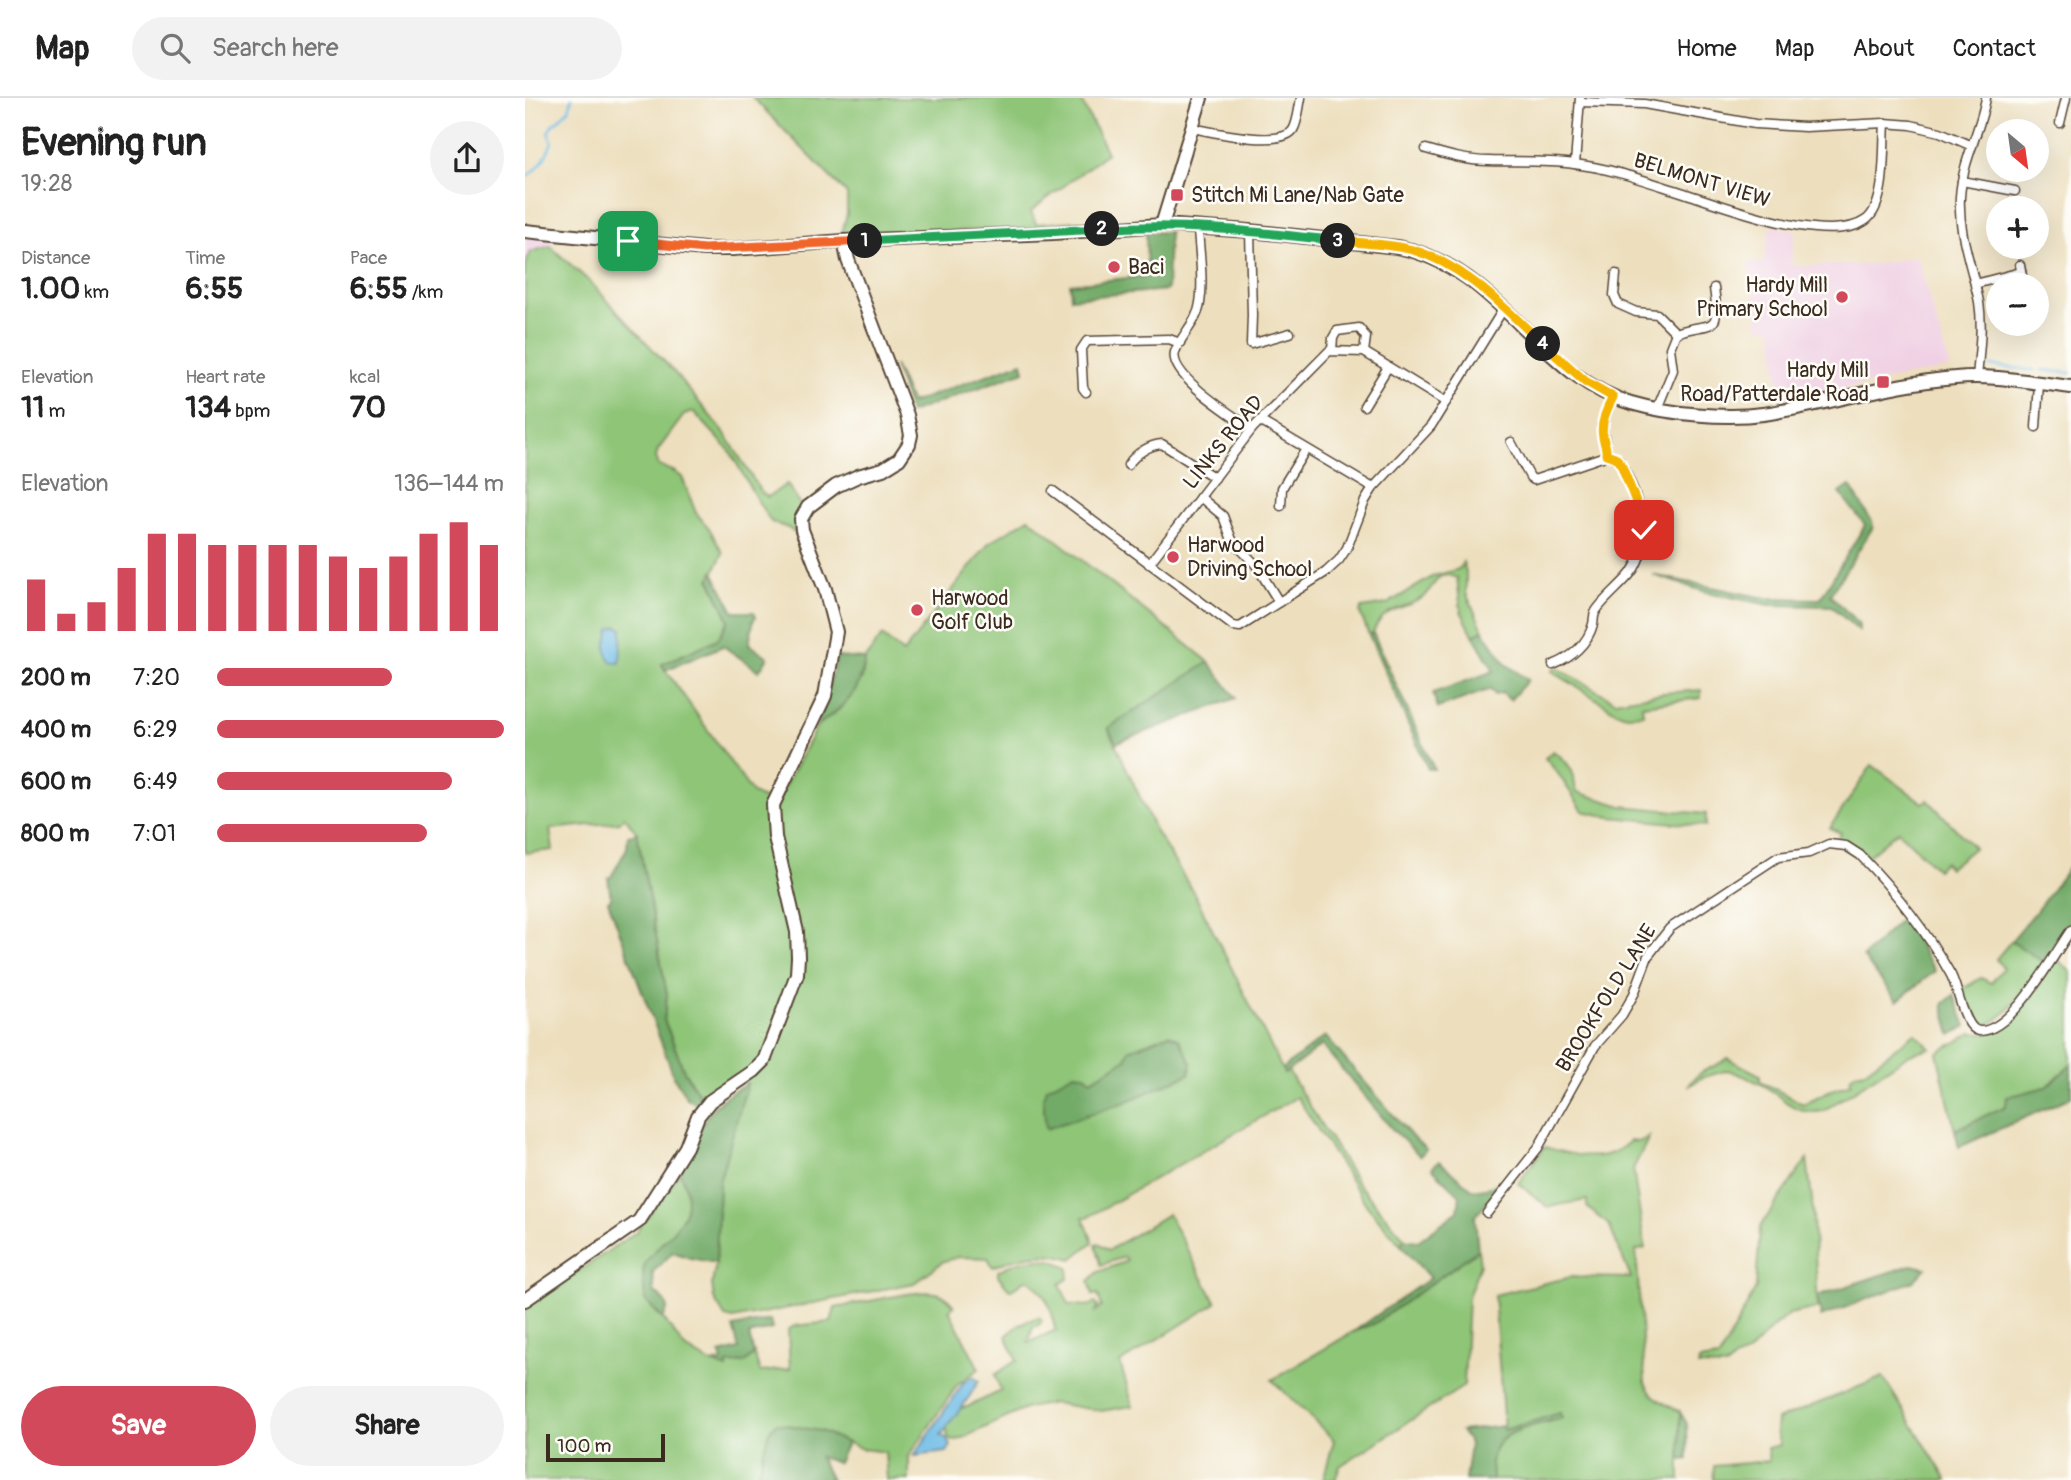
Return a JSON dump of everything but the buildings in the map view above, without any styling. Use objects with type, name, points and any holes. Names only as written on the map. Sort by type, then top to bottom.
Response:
[{"type":"main road","points":[[1162,225],[1201,98]]},
{"type":"main road","points":[[525,231],[704,249],[1053,233],[1162,225],[1250,231],[1412,250],[1448,265],[1504,307],[1585,381],[1613,397],[1657,409],[1723,415],[1760,414],[1959,377],[2071,387]]},
{"type":"main road","points":[[525,1300],[639,1221],[685,1147],[698,1116],[711,1101],[764,1061],[797,974],[797,932],[777,848],[772,811],[778,790],[825,696],[836,632],[825,589],[801,530],[801,519],[808,507],[836,486],[857,476],[883,469],[899,459],[906,452],[911,435],[907,415],[848,260],[844,241]]},
{"type":"street","points":[[1192,128],[1258,138],[1292,136],[1301,98]]},
{"type":"street","points":[[1977,378],[1981,323],[1975,284],[1961,230],[1962,181],[1986,98]]},
{"type":"street","points":[[2066,98],[2057,123],[2071,125]]},
{"type":"street","points":[[1575,164],[1580,100],[1644,104],[1755,124],[1805,127],[1885,123],[1926,128],[1972,146]]},
{"type":"street","name":"BELMONT VIEW","points":[[1427,149],[1459,159],[1487,162],[1538,161],[1575,164],[1634,177],[1780,222],[1808,227],[1847,227],[1865,220],[1877,207],[1885,123]]},
{"type":"street","points":[[1962,181],[2015,191]]},
{"type":"street","points":[[1198,227],[1201,302],[1174,355],[1178,370],[1203,394],[1252,429]]},
{"type":"street","points":[[1250,231],[1251,344],[1290,333]]},
{"type":"street","points":[[1616,274],[1618,285],[1614,295],[1618,304],[1636,312],[1657,314],[1676,333]]},
{"type":"street","points":[[1975,284],[1986,281]]},
{"type":"street","points":[[1657,409],[1673,370],[1669,348],[1671,341],[1676,333],[1712,325],[1717,318],[1712,301],[1714,288]]},
{"type":"street","points":[[1052,491],[1233,626],[1244,625],[1327,572],[1339,560],[1347,548],[1364,502],[1373,488],[1423,436],[1504,307]]},
{"type":"street","name":"LINKS ROAD","points":[[1332,350],[1337,331],[1359,328],[1366,337],[1364,352]]},
{"type":"street","points":[[1086,392],[1083,388],[1081,350],[1087,341],[1169,340],[1180,343]]},
{"type":"street","name":"LINKS ROAD","points":[[1149,564],[1252,429],[1327,352],[1364,352],[1446,402]]},
{"type":"street","points":[[1364,403],[1388,367]]},
{"type":"street","points":[[2036,427],[2039,384]]},
{"type":"street","points":[[1606,454],[1602,425],[1613,397]]},
{"type":"street","points":[[1259,421],[1373,488]]},
{"type":"street","points":[[1511,442],[1530,478],[1534,480],[1606,454],[1619,460],[1644,524],[1642,544],[1632,572],[1595,613],[1593,626],[1584,643],[1571,656],[1553,665]]},
{"type":"street","points":[[1128,466],[1134,457],[1162,444],[1215,478]]},
{"type":"street","points":[[1281,507],[1282,488],[1306,449]]},
{"type":"street","points":[[1200,497],[1223,516],[1232,540],[1256,565],[1279,602]]},
{"type":"street","name":"BROOKFOLD LANE","points":[[1487,1213],[1538,1149],[1595,1046],[1622,1015],[1634,994],[1648,956],[1670,928],[1778,857],[1809,853],[1829,845],[1846,846],[1860,855],[1927,937],[1957,986],[1969,1023],[1973,1029],[1980,1031],[2000,1023],[2019,1005],[2071,930]]},
{"type":"shaded area","name":"Hardy Mill Primary School","points":[[1771,226],[1796,231],[1791,264],[1876,264],[1917,256],[1950,368],[1781,400],[1772,328],[1759,328],[1748,263],[1763,262]]},
{"type":"shaded area","points":[[525,236],[557,238],[550,246],[530,252],[525,268]]},
{"type":"green space","points":[[753,98],[1080,98],[1107,153],[1031,211],[1036,224],[1080,221],[1075,227],[841,235],[847,214],[847,194]]},
{"type":"green space","points":[[1169,232],[1167,290],[1071,298],[1070,284],[1147,276],[1146,233]]},
{"type":"green space","name":"Harwood Golf Club","points":[[550,246],[591,283],[674,372],[726,435],[761,492],[768,497],[787,484],[801,506],[796,518],[796,534],[771,522],[730,451],[694,412],[684,415],[658,450],[656,457],[659,466],[682,477],[696,513],[709,528],[723,553],[710,580],[729,620],[718,639],[662,665],[753,794],[767,801],[779,797],[817,726],[842,707],[862,679],[865,659],[882,636],[903,653],[989,543],[1029,518],[1209,662],[1108,728],[1156,832],[1195,895],[1284,1073],[1288,1071],[1358,1184],[1405,1239],[1400,1244],[1367,1206],[1297,1097],[1088,1217],[1083,1217],[1093,1242],[1072,1259],[1032,1255],[993,1267],[988,1258],[959,1257],[944,1261],[914,1283],[733,1319],[725,1317],[714,1299],[712,1284],[716,1263],[719,1182],[747,1084],[734,1077],[701,1098],[684,1071],[664,1019],[667,995],[637,833],[624,816],[620,822],[550,829],[553,850],[525,853],[525,268],[530,252]]},
{"type":"green space","points":[[1022,362],[1024,371],[910,413],[894,365],[911,403]]},
{"type":"green space","points":[[1850,486],[1873,527],[1830,595],[1859,624],[1859,631],[1831,606],[1769,605],[1706,592],[1653,575],[1765,598],[1820,599],[1865,525],[1840,493]]},
{"type":"green space","points":[[1463,562],[1466,593],[1483,630],[1473,635],[1461,611],[1457,578],[1446,575],[1438,579],[1426,595],[1389,612],[1369,635],[1360,613],[1362,608],[1387,604],[1434,576],[1459,569]]},
{"type":"green space","points":[[713,572],[734,612],[754,612],[756,617],[749,644],[768,657],[759,671],[723,646],[665,670],[662,664],[718,639],[729,620],[710,579]]},
{"type":"green space","points":[[1483,630],[1506,664],[1528,680],[1510,700],[1502,693],[1495,695],[1491,689],[1438,708],[1433,693],[1494,671],[1473,635]]},
{"type":"green space","points":[[1373,633],[1434,769],[1428,769],[1369,635]]},
{"type":"green space","points":[[837,657],[865,659],[863,672],[850,698],[817,726]]},
{"type":"green space","points":[[1209,662],[1236,698],[1116,743],[1108,728]]},
{"type":"green space","points":[[1556,667],[1615,701],[1701,690],[1701,698],[1642,705],[1643,714],[1627,715],[1617,712],[1552,671]]},
{"type":"green space","points":[[1553,751],[1570,767],[1577,792],[1622,806],[1706,814],[1706,826],[1610,817],[1583,811],[1545,758]]},
{"type":"green space","points":[[1872,765],[1923,803],[1928,800],[1974,848],[1949,868],[1944,862],[1937,869],[1898,831],[1868,856],[1852,846],[1836,842],[1841,833],[1830,828]]},
{"type":"green space","points":[[637,833],[667,995],[664,1020],[684,1071],[701,1098],[696,1104],[687,1098],[675,1079],[608,901],[611,899],[608,878],[627,848],[628,835]]},
{"type":"green space","points":[[2071,864],[2071,921],[2043,962],[2011,941]]},
{"type":"green space","points":[[1902,918],[1935,971],[1897,1001],[1863,957]]},
{"type":"green space","points":[[2011,941],[2043,962],[2006,1012],[1997,1020],[1977,1025],[1966,1011],[1961,990],[1981,978],[1991,983],[2003,968],[1996,959]]},
{"type":"green space","points":[[2056,958],[2071,972],[2071,1065],[2046,1087],[2007,1097],[2006,1106],[1955,1130],[1937,1053],[1972,1033],[1985,1034],[2002,1027],[2022,1008]]},
{"type":"green space","points":[[1954,995],[1966,1026],[1951,1035],[1943,1004]]},
{"type":"green space","points":[[1915,1033],[1930,1048],[1910,1054],[1823,1111],[1798,1109],[1760,1084],[1728,1070],[1701,1078],[1688,1087],[1702,1072],[1727,1058],[1760,1075],[1760,1081],[1803,1104],[1851,1083],[1850,1078],[1855,1073],[1865,1071]]},
{"type":"green space","points":[[1169,1034],[1179,1039],[1192,1063],[1189,1074],[1123,1103],[1046,1129],[1043,1098],[1047,1088],[1074,1073],[1084,1074],[1091,1080],[1126,1059],[1129,1050]]},
{"type":"green space","points":[[1325,1036],[1413,1138],[1426,1149],[1420,1156],[1393,1130],[1322,1045],[1284,1074],[1282,1069]]},
{"type":"green space","points":[[2071,1065],[2071,1097],[1959,1147],[1955,1130],[2006,1106],[2007,1097],[2046,1087]]},
{"type":"green space","points":[[747,1084],[719,1182],[716,1263],[673,1252],[653,1272],[654,1291],[665,1301],[668,1308],[663,1319],[645,1300],[645,1265],[684,1214],[687,1196],[680,1172],[705,1120],[721,1101]]},
{"type":"green space","points":[[1649,1137],[1633,1169],[1645,1249],[1636,1250],[1645,1382],[1655,1396],[1680,1412],[1680,1480],[1492,1480],[1491,1463],[1499,1442],[1517,1431],[1562,1418],[1560,1414],[1504,1430],[1494,1295],[1571,1277],[1631,1278],[1609,1225],[1587,1207],[1587,1200],[1548,1207],[1518,1183],[1545,1147],[1578,1155],[1600,1156],[1620,1149],[1630,1141],[1639,1142]]},
{"type":"green space","points":[[1807,1159],[1818,1308],[1789,1314],[1747,1354],[1734,1359],[1726,1367],[1698,1366],[1699,1361],[1719,1358],[1756,1288],[1760,1227]]},
{"type":"green space","points":[[1439,1161],[1473,1190],[1491,1187],[1504,1179],[1475,1217],[1478,1250],[1375,1323],[1353,1332],[1430,1278],[1400,1244],[1405,1239],[1418,1241],[1458,1211],[1460,1195],[1432,1168]]},
{"type":"green space","points":[[680,1172],[688,1188],[683,1221],[654,1252],[645,1300],[684,1347],[709,1362],[727,1368],[726,1363],[746,1362],[754,1354],[760,1372],[790,1369],[788,1330],[794,1326],[831,1322],[835,1308],[927,1292],[941,1295],[954,1306],[949,1310],[979,1369],[958,1384],[909,1456],[909,1480],[887,1480],[885,1452],[862,1449],[821,1431],[762,1461],[756,1480],[525,1480],[525,1308],[636,1232]]},
{"type":"green space","points":[[1168,1214],[1216,1303],[1120,1363],[1133,1406],[1101,1411],[1054,1403],[1027,1408],[958,1440],[952,1441],[948,1438],[946,1425],[961,1408],[1001,1391],[995,1375],[1017,1360],[1006,1336],[1020,1324],[1039,1317],[1042,1321],[1033,1327],[1028,1343],[1056,1330],[1048,1303],[1036,1286],[1028,1279],[1010,1290],[998,1276],[998,1271],[1024,1261],[1043,1259],[1061,1264],[1069,1269],[1068,1279],[1060,1284],[1069,1305],[1088,1306],[1095,1303],[1098,1306],[1096,1311],[1102,1307],[1098,1294],[1093,1295],[1089,1281],[1098,1272],[1127,1261],[1124,1257],[1101,1265],[1096,1244],[1099,1243],[1109,1250]]},
{"type":"green space","points":[[1478,1250],[1480,1264],[1468,1297],[1464,1386],[1340,1466],[1335,1480],[1323,1480],[1334,1440],[1272,1380],[1353,1332],[1375,1323]]},
{"type":"green space","points":[[1911,1265],[1926,1268],[1914,1281],[1821,1317],[1817,1296]]},
{"type":"green space","points":[[770,1320],[772,1329],[749,1335],[754,1354],[746,1362],[727,1364],[727,1369],[712,1363],[722,1362],[720,1354],[739,1349],[733,1327]]},
{"type":"green space","points":[[1883,1377],[1947,1480],[1713,1480],[1714,1466],[1769,1461],[1767,1448],[1780,1445],[1776,1432],[1777,1420]]},
{"type":"green space","points":[[1680,1412],[1687,1424],[1688,1459],[1680,1460]]},
{"type":"green space","points":[[1560,1413],[1562,1418],[1517,1430],[1499,1442],[1491,1463],[1492,1480],[1465,1480],[1470,1444],[1461,1431],[1503,1426],[1504,1430]]},
{"type":"green space","points":[[776,1423],[821,1431],[847,1443],[838,1463],[819,1457],[831,1480],[756,1480],[769,1431]]},
{"type":"water","points":[[618,626],[622,629],[620,663],[613,663],[608,656],[607,643],[610,629]]},
{"type":"water","points":[[973,1377],[979,1381],[941,1435],[951,1446],[947,1452],[914,1456],[964,1382]]},
{"type":"waterway","points":[[525,177],[545,158],[552,142],[548,133],[552,125],[569,110],[572,98]]},
{"type":"waterway","points":[[1989,366],[2034,370]]},
{"type":"waterway","points":[[2042,370],[2071,373]]},
{"type":"place","name":"Stitch Mi Lane/Nab Gate","points":[[1177,195]]},
{"type":"place","name":"Baci","points":[[1114,267]]},
{"type":"place","name":"Hardy Mill Primary School","points":[[1842,297]]},
{"type":"place","name":"Hardy Mill Road/Patterdale Road","points":[[1883,382]]},
{"type":"place","name":"Harwood Driving School","points":[[1173,557]]},
{"type":"place","name":"Harwood Golf Club","points":[[917,610]]},
{"type":"route","points":[[628,241],[704,249],[732,249],[1162,225],[1250,231],[1412,250],[1448,265],[1476,284],[1563,363],[1585,381],[1613,397],[1602,425],[1606,454],[1619,460],[1642,517],[1644,530]]}]
